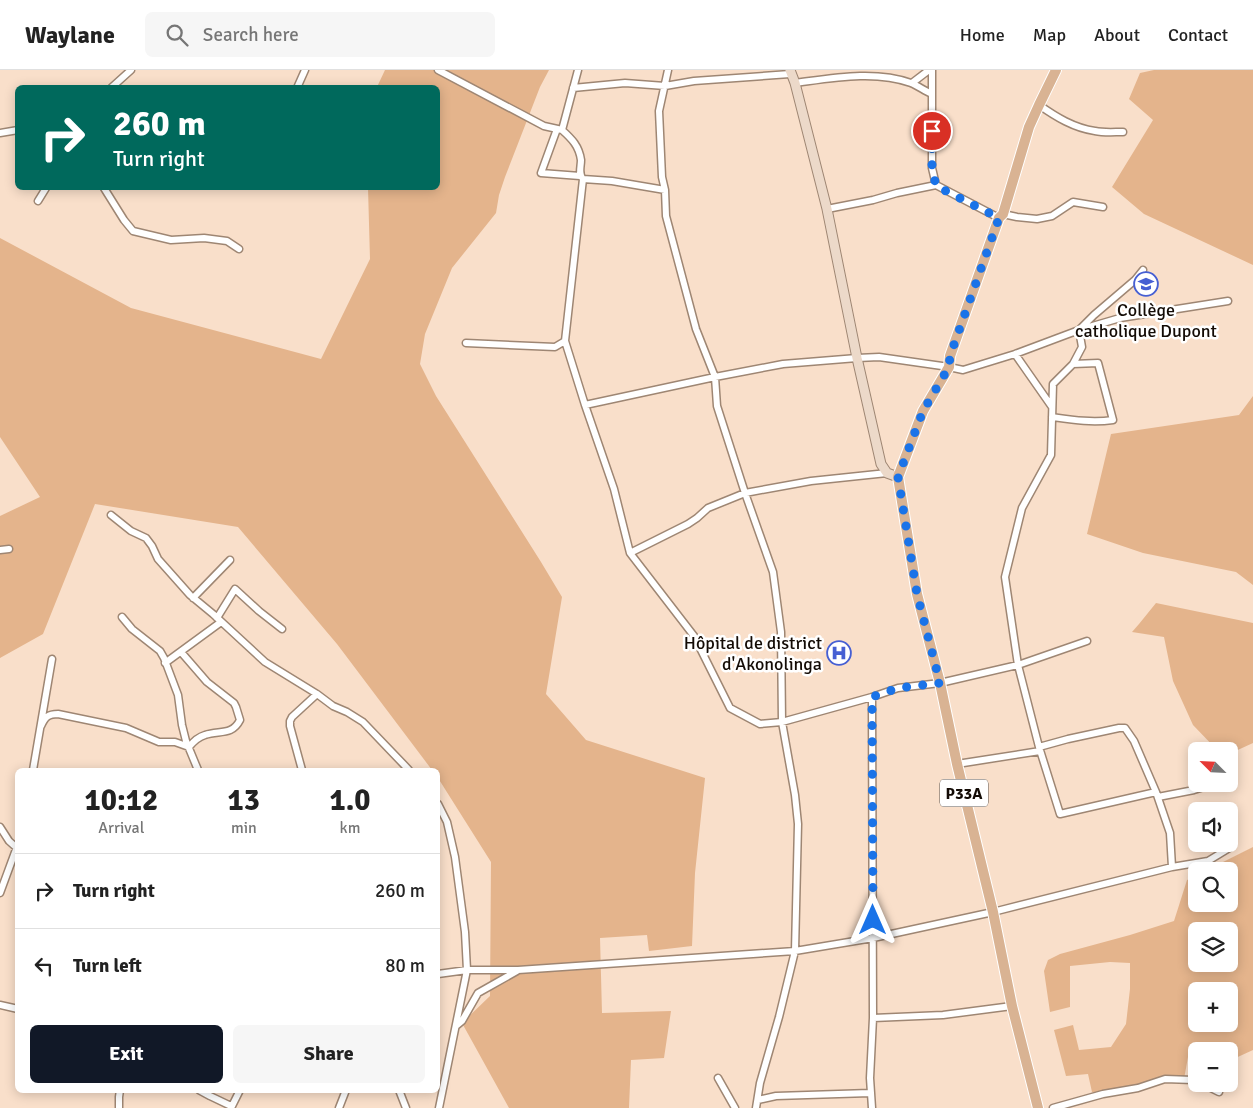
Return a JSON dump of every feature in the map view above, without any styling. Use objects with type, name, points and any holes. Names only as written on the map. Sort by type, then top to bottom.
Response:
[{"type":"main road","name":"P33A","points":[[1038,1108],[1012,1006],[993,912],[956,764],[940,683],[917,594],[898,477],[923,411],[949,367],[950,356],[1001,216],[1029,127],[1056,70]]},
{"type":"street","points":[[115,85],[131,70]]},
{"type":"street","points":[[298,85],[305,70]]},
{"type":"street","points":[[438,70],[544,126],[559,130],[574,140],[581,159],[582,178],[565,342],[614,489],[630,553],[694,636],[730,708],[760,724],[782,722],[898,688],[940,683],[1018,665],[1087,641]]},
{"type":"street","points":[[578,70],[559,130],[541,173],[612,181],[665,190]]},
{"type":"street","points":[[668,70],[659,111],[666,216],[696,329],[715,377],[717,406],[745,494],[773,572],[781,632],[782,722],[795,795],[798,824],[796,951],[760,1083],[756,1108]]},
{"type":"street","points":[[912,83],[931,70]]},
{"type":"street","points":[[931,70],[932,168],[936,186]]},
{"type":"street","points":[[573,88],[625,83],[665,86],[694,81],[792,76],[885,76],[912,83],[932,94]]},
{"type":"street","points":[[792,76],[827,209],[857,358],[881,464],[887,472],[898,477]]},
{"type":"street","points":[[1039,105],[1058,118],[1084,129],[1097,132],[1123,132]]},
{"type":"street","points":[[0,133],[15,130]]},
{"type":"street","points":[[827,209],[936,186],[1001,216],[1037,219],[1052,216],[1074,202],[1103,207]]},
{"type":"street","points":[[38,201],[45,190]]},
{"type":"street","points":[[105,190],[133,231],[171,240],[204,238],[227,241],[239,249]]},
{"type":"street","points":[[1143,270],[1135,280],[1094,315],[1080,330],[1082,347],[1073,364],[1053,384],[1051,455],[1022,508],[1005,577],[1018,665],[1040,749],[1060,814],[1188,791]]},
{"type":"street","points":[[586,405],[783,364],[879,357],[963,370],[1120,318],[1228,301]]},
{"type":"street","points":[[466,343],[555,347],[565,342]]},
{"type":"street","points":[[1014,354],[1052,407]]},
{"type":"street","points":[[1052,417],[1079,421],[1102,422],[1113,420],[1098,363],[1073,364]]},
{"type":"street","points":[[630,553],[688,524],[708,508],[745,494],[811,481],[887,472]]},
{"type":"street","points":[[111,515],[131,531],[146,538],[158,559],[193,598],[265,662],[333,706],[363,722],[407,768]]},
{"type":"street","points":[[0,550],[9,549]]},
{"type":"street","points":[[193,598],[230,560]]},
{"type":"street","points":[[165,662],[181,652],[219,620],[235,589],[282,629]]},
{"type":"street","points":[[122,616],[132,629],[160,651],[164,658],[178,695],[182,725],[197,768]]},
{"type":"street","points":[[181,652],[208,682],[234,703],[240,720],[232,730],[203,736],[195,740],[189,747]]},
{"type":"street","points":[[33,768],[52,660]]},
{"type":"street","points":[[301,768],[290,721],[317,694]]},
{"type":"street","points":[[872,697],[873,1018],[870,1093],[872,1108]]},
{"type":"street","points":[[41,726],[47,716],[58,714],[126,728],[158,742],[175,742],[189,747]]},
{"type":"street","points":[[956,764],[1040,749],[1068,739],[1125,728],[1134,741],[1157,795],[1170,833],[1172,867]]},
{"type":"street","points":[[439,1108],[467,970],[465,932],[455,857],[447,822],[440,808]]},
{"type":"street","points":[[0,827],[9,842],[15,846]]},
{"type":"street","points":[[0,893],[15,852]]},
{"type":"street","points":[[440,974],[467,970],[518,970],[796,951],[873,938],[993,912],[1172,867],[1208,862],[1224,852]]},
{"type":"street","points":[[456,1026],[462,1021],[478,993],[518,970]]},
{"type":"street","points":[[0,1005],[15,1008]]},
{"type":"street","points":[[873,1018],[943,1015],[1012,1006]]},
{"type":"street","points":[[718,1078],[735,1108]]},
{"type":"street","points":[[1053,1108],[1165,1080],[1188,1080]]},
{"type":"street","points":[[119,1108],[120,1093]]},
{"type":"street","points":[[204,1093],[231,1107],[238,1093]]},
{"type":"street","points":[[339,1108],[345,1093]]},
{"type":"street","points":[[400,1093],[406,1108]]},
{"type":"street","points":[[758,1100],[776,1096],[870,1093]]},
{"type":"shaded area","points":[[385,70],[549,70],[540,87],[505,177],[496,213],[452,268],[425,334],[420,364],[436,396],[562,597],[546,694],[586,740],[705,778],[695,873],[692,946],[649,951],[647,935],[600,938],[602,1013],[671,1011],[664,1058],[631,1060],[629,1108],[509,1108],[462,1023],[490,996],[491,862],[440,781],[440,768],[430,768],[337,644],[238,527],[95,504],[43,634],[0,658],[0,516],[40,497],[0,437],[0,238],[131,308],[321,359],[370,259],[368,190],[440,190],[440,85],[378,85]]},
{"type":"shaded area","points":[[1154,70],[1253,70],[1253,265],[1144,214],[1112,187],[1153,120],[1129,99],[1140,73]]},
{"type":"shaded area","points":[[1253,396],[1253,585],[1236,572],[1143,553],[1087,534],[1111,434],[1239,415]]},
{"type":"shaded area","points":[[1156,603],[1253,623],[1253,743],[1238,750],[1238,742],[1209,742],[1193,725],[1173,681],[1164,637],[1132,632]]},
{"type":"shaded area","points":[[1253,847],[1253,1050],[1238,1057],[1238,1042],[1188,1042],[1188,1057],[1184,1079],[1165,1079],[1103,1094],[1092,1092],[1088,1074],[1066,1076],[1054,1030],[1073,1025],[1079,1050],[1111,1047],[1126,1024],[1130,989],[1130,963],[1110,962],[1070,966],[1070,1007],[1050,1012],[1044,971],[1048,960],[1060,954],[1174,921],[1187,880],[1188,912],[1238,912],[1238,862],[1223,862]]},
{"type":"place","name":"Collège catholique Dupont","points":[[1146,284]]},
{"type":"place","name":"Hôpital de district d'Akonolinga","points":[[839,653]]},
{"type":"route","points":[[873,920],[872,697],[898,688],[940,683],[917,594],[898,477],[923,411],[949,367],[950,356],[999,218],[936,186],[932,168],[932,131]]}]
